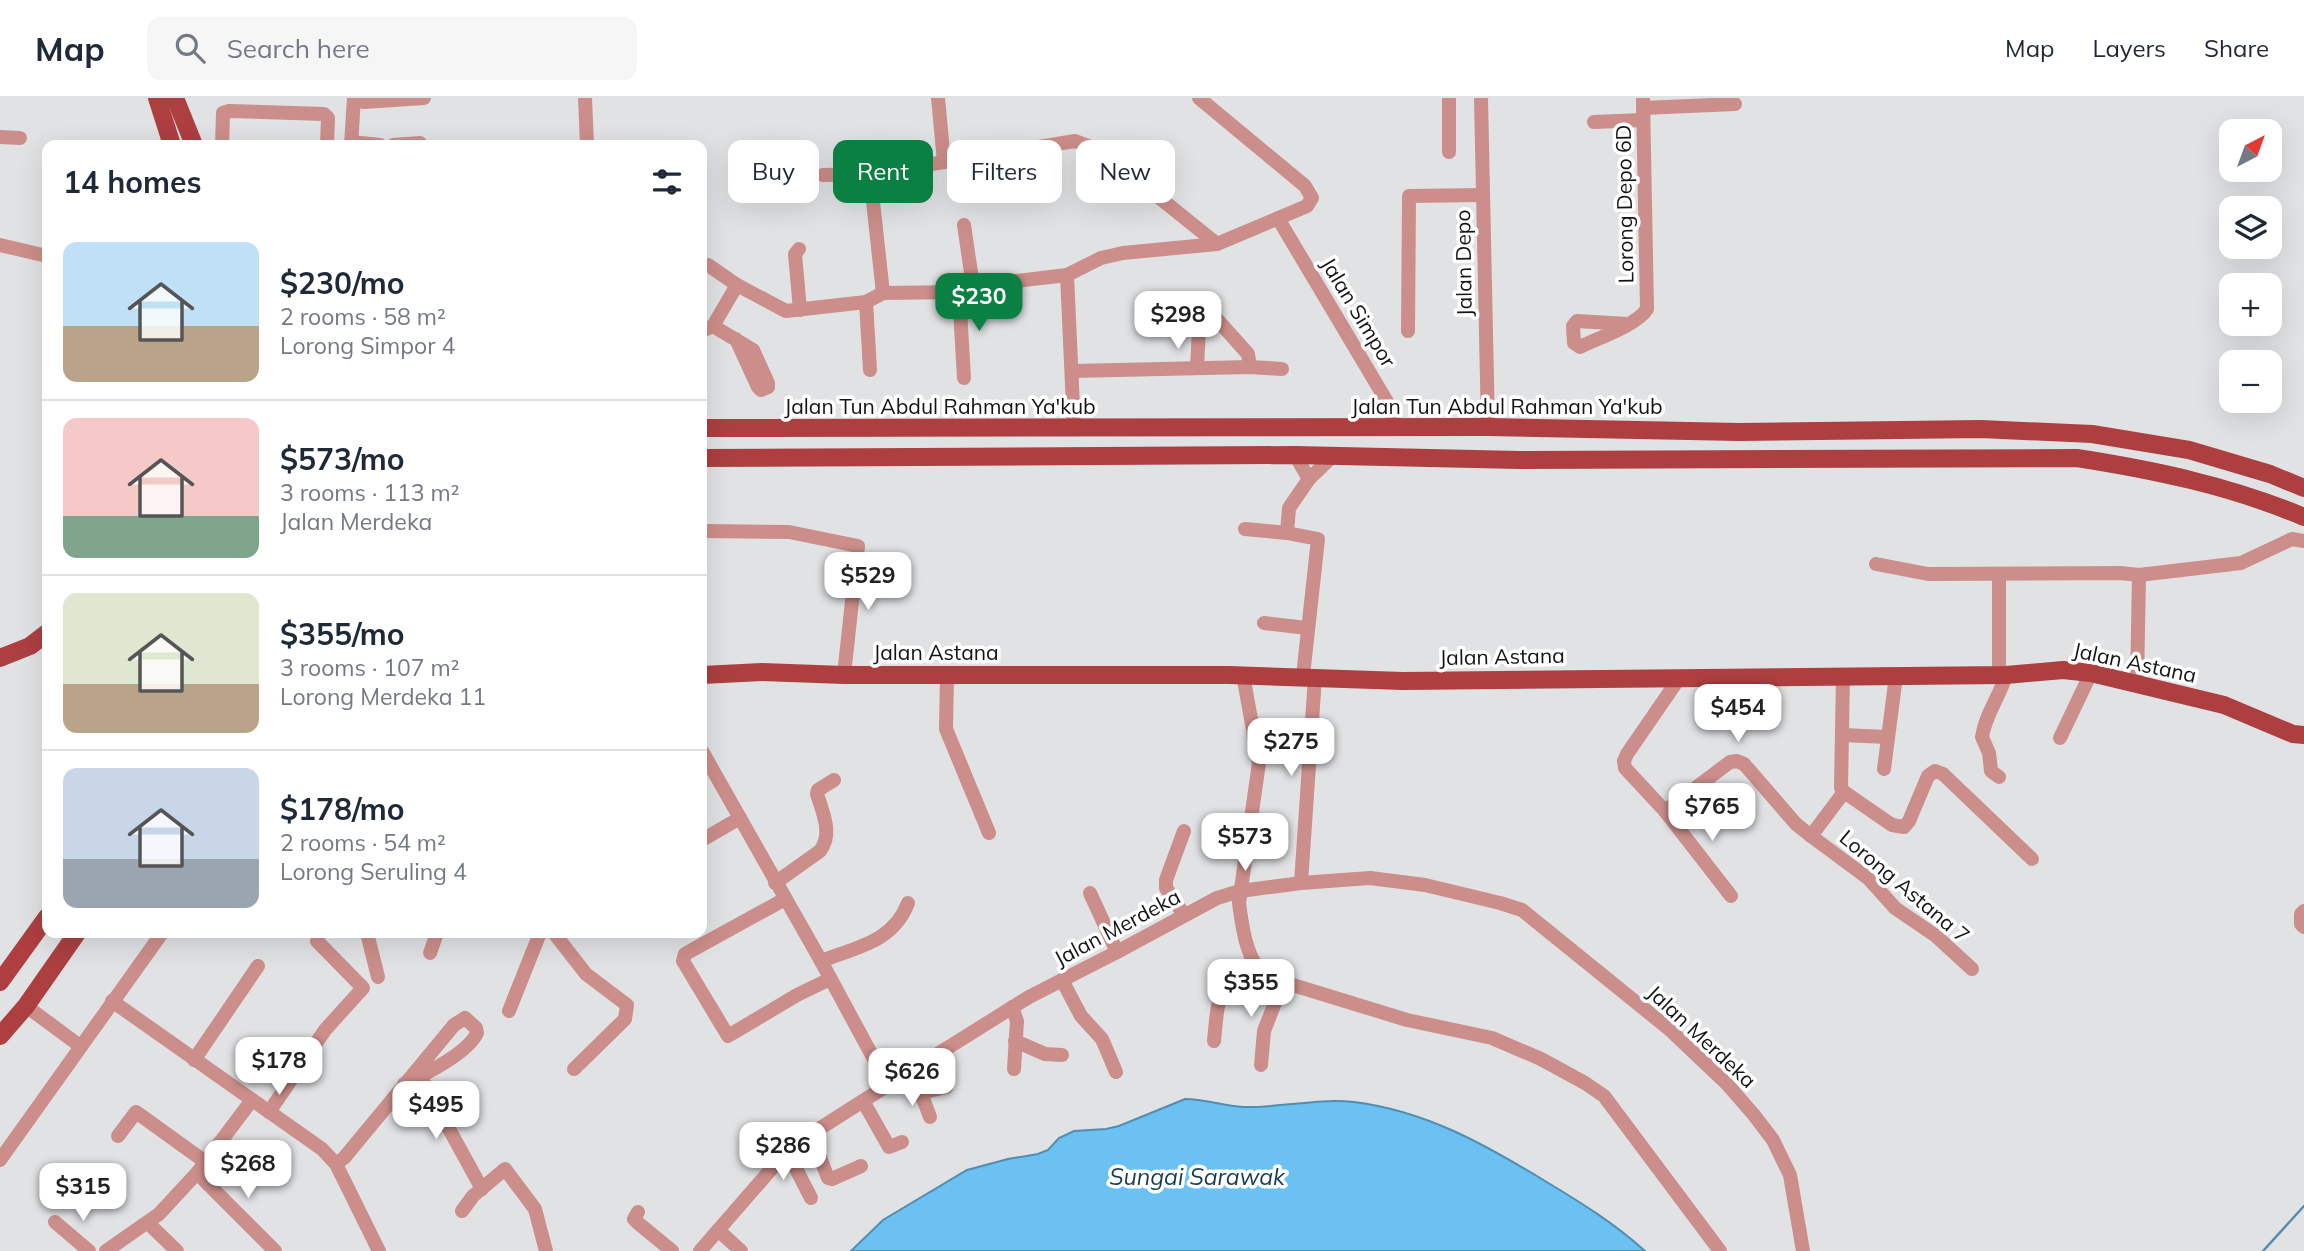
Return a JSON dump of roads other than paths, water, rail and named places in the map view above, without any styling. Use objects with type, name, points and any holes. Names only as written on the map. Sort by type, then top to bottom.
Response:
[{"type":"main road","points":[[157,98],[170,140]]},
{"type":"main road","points":[[178,99],[193,140]]},
{"type":"main road","name":"Jalan Tun Abdul Rahman Ya'kub","points":[[707,428],[1488,427],[1739,432],[1981,429],[2092,434],[2189,450],[2270,474],[2304,488]]},
{"type":"main road","points":[[1981,429],[1979,442],[1982,449],[1990,452],[2060,454],[2160,472],[2263,500],[2304,517]]},
{"type":"main road","points":[[707,458],[1295,455],[1519,460],[2077,458]]},
{"type":"main road","points":[[0,657],[30,646],[42,637]]},
{"type":"main road","name":"Jalan Astana","points":[[707,675],[762,672],[844,675],[1243,675],[1387,681],[1896,676],[2063,670],[2091,673],[2224,705],[2300,737]]},
{"type":"main road","points":[[0,982],[42,924]]},
{"type":"main road","points":[[0,1023],[60,938]]},
{"type":"main road","points":[[0,1036],[26,1006],[74,938]]},
{"type":"street","points":[[351,140],[354,98],[364,102],[424,98]]},
{"type":"street","points":[[585,98],[587,140]]},
{"type":"street","points":[[938,98],[944,162]]},
{"type":"street","points":[[708,265],[778,308],[800,310],[866,302],[883,293],[958,292],[973,286],[1067,275],[1101,258],[1123,253],[1217,244],[1307,206],[1312,198],[1305,186],[1199,98]]},
{"type":"street","points":[[1448,152],[1449,98]]},
{"type":"street","name":"Jalan Depo","points":[[1480,98],[1488,427]]},
{"type":"street","points":[[1594,122],[1643,108],[1735,104]]},
{"type":"street","name":"Lorong Depo 6D","points":[[1627,324],[1643,315],[1647,309],[1643,108]]},
{"type":"street","points":[[222,140],[223,113],[229,111],[324,114],[328,118],[327,140]]},
{"type":"street","points":[[0,137],[20,138]]},
{"type":"street","points":[[933,164],[1075,141],[1084,143],[1110,158],[1217,244]]},
{"type":"street","points":[[823,175],[833,175]]},
{"type":"street","points":[[1408,331],[1409,197],[1483,195]]},
{"type":"street","points":[[873,203],[883,293]]},
{"type":"street","name":"Jalan Simpor","points":[[1279,220],[1389,405],[1396,428]]},
{"type":"street","points":[[964,225],[973,286]]},
{"type":"street","points":[[0,245],[42,255]]},
{"type":"street","points":[[799,249],[795,254],[800,310]]},
{"type":"street","points":[[1067,275],[1074,429]]},
{"type":"street","points":[[736,339],[708,328],[737,285]]},
{"type":"street","points":[[958,292],[964,377]]},
{"type":"street","points":[[866,302],[870,370]]},
{"type":"street","points":[[1197,368],[1202,305],[1248,354],[1250,367]]},
{"type":"street","points":[[1073,371],[1250,367],[1282,369]]},
{"type":"street","points":[[1295,455],[1309,479]]},
{"type":"street","points":[[1287,533],[1290,509],[1309,479],[1333,456]]},
{"type":"street","points":[[1245,529],[1318,539],[1307,628],[1309,676],[1301,883]]},
{"type":"street","points":[[707,531],[789,532],[858,546],[844,675]]},
{"type":"street","points":[[1876,564],[1928,574],[2139,575],[2241,563],[2292,539],[2304,541]]},
{"type":"street","points":[[1999,575],[2002,690],[1982,737],[1989,753],[1991,771],[1999,777]]},
{"type":"street","points":[[2137,684],[2139,575]]},
{"type":"street","points":[[1264,623],[1307,628]]},
{"type":"street","points":[[2060,737],[2091,673]]},
{"type":"street","points":[[947,674],[946,729],[989,833]]},
{"type":"street","points":[[1243,675],[1259,763],[1240,891],[1241,921],[1256,965],[1267,976],[1283,982],[1407,1020],[1492,1038],[1541,1059],[1585,1083],[1604,1096],[1720,1251]]},
{"type":"street","points":[[1843,675],[1841,788],[1844,792],[1892,825],[1904,827],[1928,776],[1935,771],[1943,774],[2032,859]]},
{"type":"street","points":[[1884,769],[1896,676]]},
{"type":"street","points":[[1680,677],[1624,761],[1625,768],[1665,811],[1731,896]]},
{"type":"street","points":[[1842,735],[1887,737]]},
{"type":"street","points":[[707,760],[888,1085]]},
{"type":"street","name":"Lorong Astana 7","points":[[1665,811],[1730,762],[1744,764],[1796,824],[1869,879],[1895,908],[1936,936],[1972,969]]},
{"type":"street","points":[[775,883],[820,851],[825,844],[827,835],[817,794],[818,790],[834,780]]},
{"type":"street","points":[[1811,836],[1844,792]]},
{"type":"street","points":[[707,837],[740,818]]},
{"type":"street","points":[[1184,831],[1166,880],[1166,888],[1184,915]]},
{"type":"street","name":"Jalan Merdeka","points":[[700,1251],[788,1151],[1012,1007],[1217,898],[1240,891],[1301,883],[1370,878],[1425,885],[1500,902],[1522,910],[1670,1029],[1727,1084],[1773,1140],[1790,1175],[1803,1251]]},
{"type":"street","points":[[1090,893],[1117,953]]},
{"type":"street","points":[[785,899],[685,954],[683,961],[728,1036],[797,995],[830,979]]},
{"type":"street","points":[[821,961],[884,937],[898,922],[908,903]]},
{"type":"street","points":[[2304,911],[2301,914],[2301,925],[2304,928]]},
{"type":"street","points":[[0,1160],[158,938]]},
{"type":"street","points":[[368,938],[379,977]]},
{"type":"street","points":[[430,953],[435,938]]},
{"type":"street","points":[[509,1011],[538,938]]},
{"type":"street","points":[[558,938],[586,974],[627,1005],[625,1019],[574,1069]]},
{"type":"street","points":[[270,1112],[325,1030],[363,988],[317,941]]},
{"type":"street","points":[[1214,1041],[1217,1009],[1225,985],[1238,972],[1256,965]]},
{"type":"street","points":[[194,1060],[258,966]]},
{"type":"street","points":[[1062,980],[1081,1016],[1102,1039],[1116,1072]]},
{"type":"street","points":[[1261,1065],[1265,1031],[1283,982]]},
{"type":"street","points":[[112,1002],[322,1149],[337,1164],[379,1251]]},
{"type":"street","points":[[26,1006],[80,1046]]},
{"type":"street","points":[[1012,1007],[1017,1021],[1014,1069]]},
{"type":"street","points":[[337,1164],[404,1084],[454,1026],[464,1018],[476,1028],[475,1038],[467,1046],[404,1084]]},
{"type":"street","points":[[1015,1041],[1045,1054],[1062,1055]]},
{"type":"street","points":[[907,1073],[915,1091],[921,1093],[946,1087]]},
{"type":"street","points":[[420,1076],[482,1189]]},
{"type":"street","points":[[921,1093],[930,1117]]},
{"type":"street","points":[[106,1251],[159,1214],[201,1167],[252,1100]]},
{"type":"street","points":[[863,1101],[889,1147],[902,1142]]},
{"type":"street","points":[[118,1136],[136,1112],[201,1167],[275,1251]]},
{"type":"street","points":[[811,1134],[828,1178],[832,1179],[861,1166]]},
{"type":"street","points":[[788,1151],[811,1198]]},
{"type":"street","points":[[462,1211],[473,1196],[505,1169],[535,1209],[546,1251]]},
{"type":"street","points":[[638,1212],[634,1219],[671,1251]]},
{"type":"street","points":[[55,1222],[89,1251]]},
{"type":"street","points":[[148,1223],[177,1251]]},
{"type":"street","points":[[718,1230],[741,1251]]},
{"type":"water","name":"Sungai Sarawak","points":[[1185,1099],[1243,1107],[1340,1101],[1380,1106],[1406,1113],[1454,1131],[1522,1167],[1596,1213],[1645,1251],[851,1251],[883,1220],[967,1170],[1038,1154],[1048,1150],[1059,1138],[1074,1131],[1119,1126]]},
{"type":"waterway","points":[[2263,1251],[2304,1206]]}]
